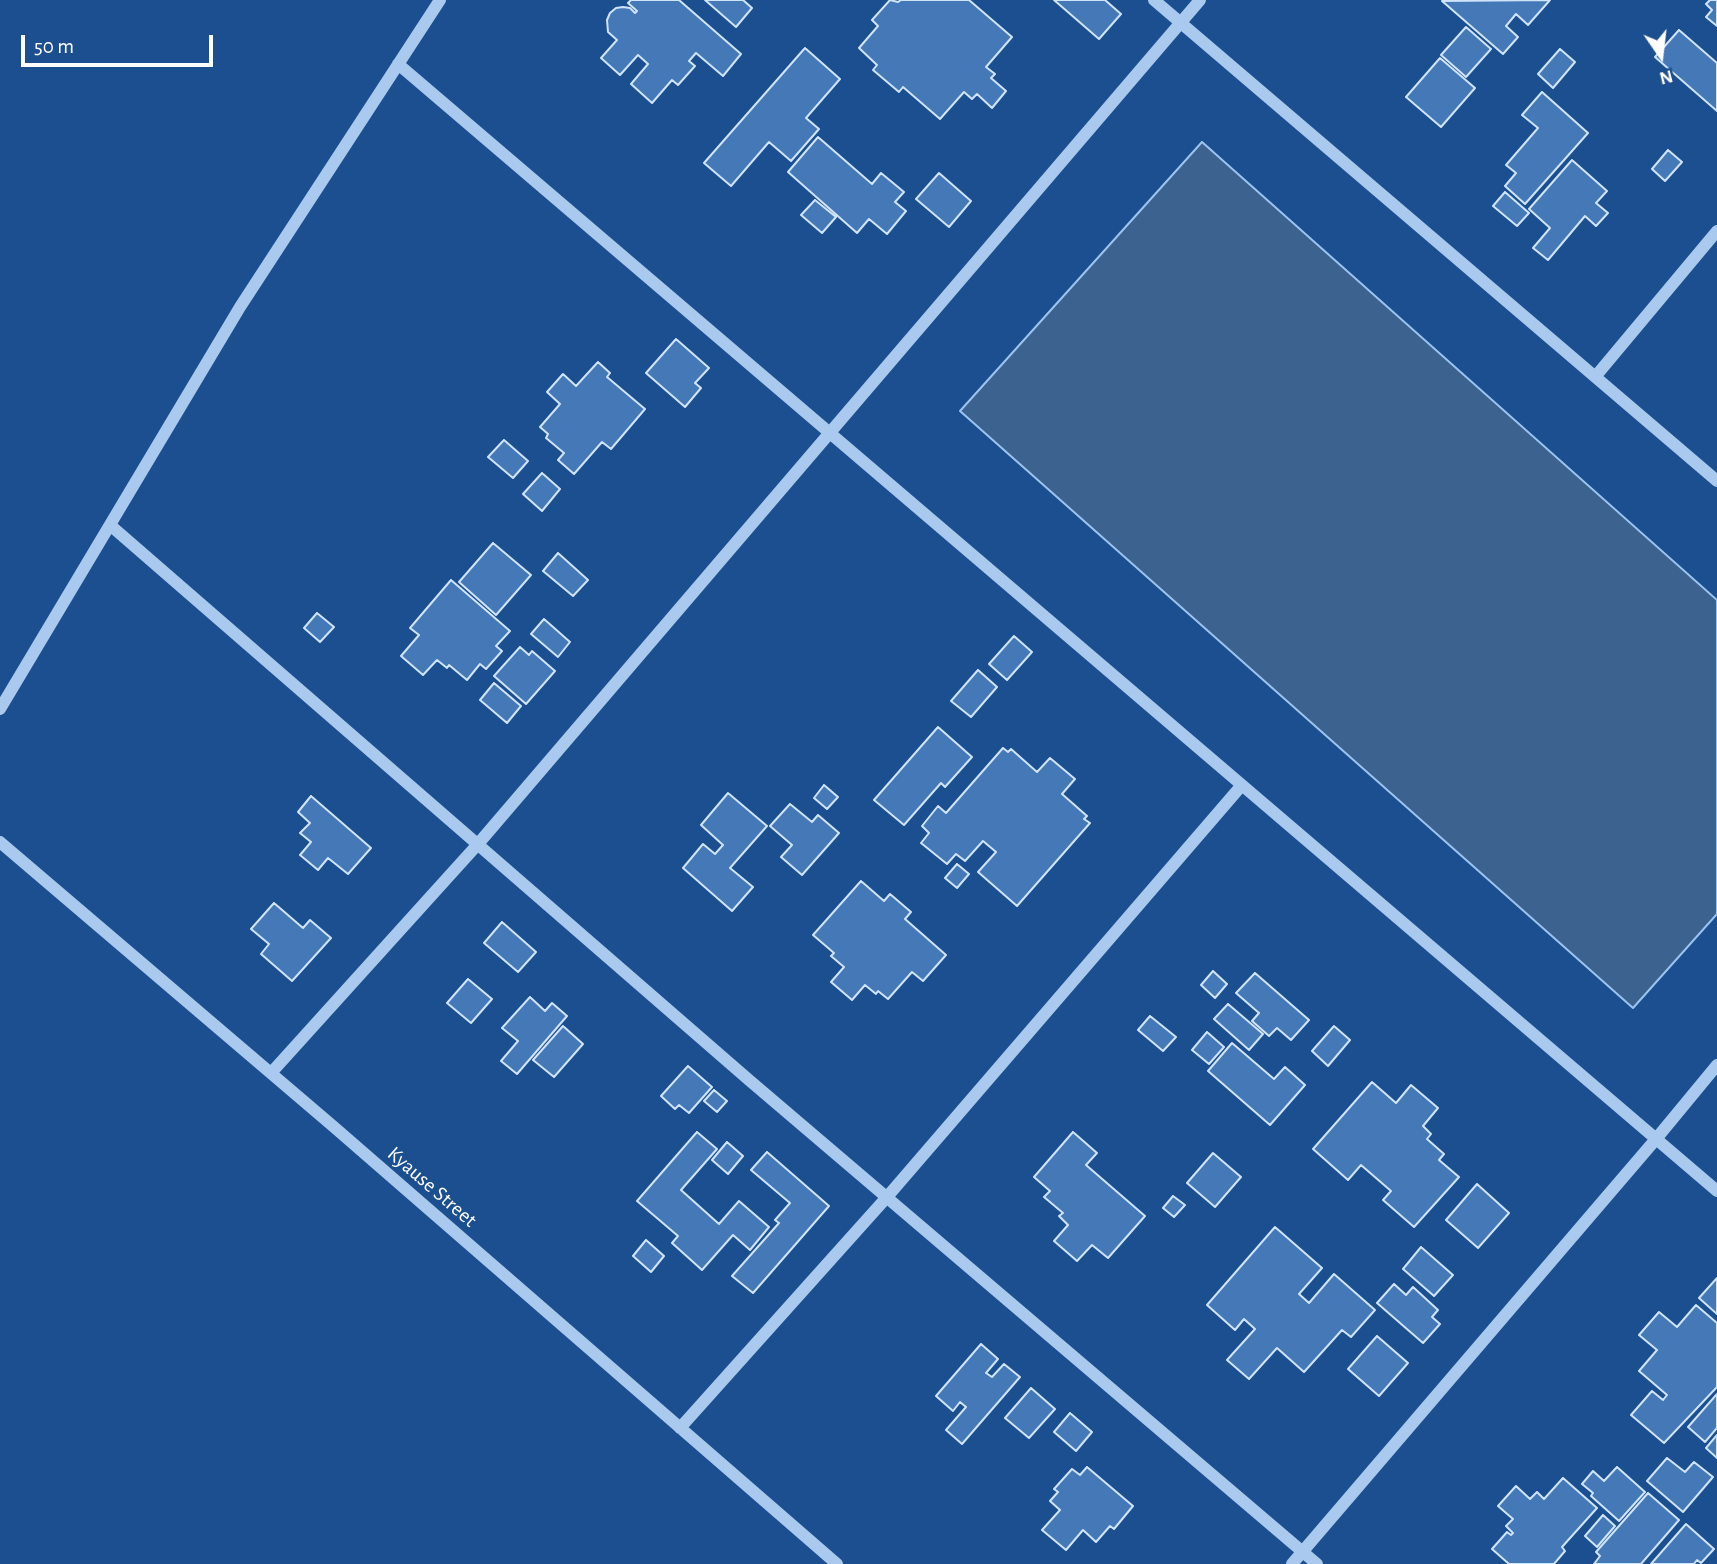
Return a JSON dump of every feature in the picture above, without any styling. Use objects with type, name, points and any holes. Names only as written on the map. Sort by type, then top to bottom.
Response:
[{"type":"street","points":[[0,709],[240,307],[440,0]]},
{"type":"street","points":[[1154,0],[1717,481]]},
{"type":"street","points":[[271,1073],[478,844],[1200,0]]},
{"type":"street","points":[[398,64],[1717,1191]]},
{"type":"street","points":[[1595,377],[1717,231]]},
{"type":"street","points":[[110,525],[887,1197],[1317,1564]]},
{"type":"street","points":[[680,1428],[887,1197],[1242,785]]},
{"type":"street","name":"Kyause Street","points":[[0,842],[837,1564]]},
{"type":"street","points":[[1292,1564],[1717,1065]]},
{"type":"water","points":[[1202,142],[1717,600],[1717,914],[1633,1008],[960,411]]},
{"type":"building","points":[[631,0],[679,0],[741,54],[723,76],[696,53],[689,61],[695,66],[678,85],[672,80],[652,103],[631,84],[648,64],[638,55],[620,75],[601,58],[617,40],[608,32],[607,20],[610,13],[623,7],[630,8],[635,13],[637,11],[628,3]]},
{"type":"building","points":[[705,0],[743,0],[752,8],[736,27]]},
{"type":"building","points":[[890,0],[969,0],[1012,37],[986,67],[995,74],[991,78],[1006,91],[992,108],[977,94],[972,99],[964,92],[940,119],[903,87],[899,92],[873,70],[877,65],[859,48],[878,26],[872,20]]},
{"type":"building","points":[[1054,0],[1105,0],[1121,14],[1099,39]]},
{"type":"building","points":[[1550,0],[1528,25],[1516,14],[1506,26],[1518,37],[1503,54],[1442,1]]},
{"type":"building","points":[[1710,0],[1717,0],[1717,26],[1706,17],[1712,10],[1706,4]]},
{"type":"building","points":[[1466,27],[1491,49],[1466,77],[1441,55]]},
{"type":"building","points":[[1679,30],[1717,63],[1717,111],[1655,57]]},
{"type":"building","points":[[805,48],[840,79],[806,118],[819,129],[791,161],[769,142],[731,186],[704,163]]},
{"type":"building","points":[[1560,49],[1575,62],[1553,88],[1538,74]]},
{"type":"building","points":[[1440,58],[1475,88],[1441,127],[1406,97]]},
{"type":"building","points":[[1542,92],[1588,133],[1525,204],[1505,186],[1516,173],[1506,165],[1538,128],[1522,115]]},
{"type":"building","points":[[818,137],[872,184],[881,173],[904,192],[895,202],[906,211],[887,234],[869,219],[857,233],[788,172]]},
{"type":"building","points":[[1668,150],[1682,162],[1665,181],[1652,169]]},
{"type":"building","points":[[1572,160],[1607,191],[1596,203],[1608,213],[1596,226],[1585,216],[1548,260],[1533,248],[1550,228],[1529,209]]},
{"type":"building","points":[[939,173],[971,201],[949,227],[916,199]]},
{"type":"building","points":[[1505,192],[1529,213],[1517,226],[1493,206]]},
{"type":"building","points":[[815,200],[836,217],[822,233],[801,215]]},
{"type":"building","points":[[676,339],[709,368],[695,383],[701,388],[685,407],[646,373]]},
{"type":"building","points":[[598,362],[610,373],[607,377],[645,409],[611,449],[602,442],[574,474],[558,460],[564,453],[546,438],[548,434],[540,427],[560,404],[547,392],[563,374],[576,386]]},
{"type":"building","points":[[504,440],[528,461],[513,478],[488,457]]},
{"type":"building","points":[[542,473],[560,489],[542,511],[523,494]]},
{"type":"building","points":[[493,543],[531,575],[496,615],[459,582]]},
{"type":"building","points":[[558,553],[588,580],[573,596],[543,571]]},
{"type":"building","points":[[451,580],[510,631],[496,646],[502,651],[486,669],[480,664],[467,680],[449,665],[447,668],[437,660],[423,675],[401,656],[419,635],[410,628]]},
{"type":"building","points":[[317,613],[334,627],[320,642],[304,628]]},
{"type":"building","points":[[544,619],[570,642],[558,657],[531,634]]},
{"type":"building","points":[[1014,636],[1032,652],[1007,680],[989,664]]},
{"type":"building","points":[[520,647],[529,655],[532,651],[555,671],[526,704],[494,676]]},
{"type":"building","points":[[978,670],[997,687],[971,717],[951,701]]},
{"type":"building","points":[[494,683],[521,706],[507,723],[480,700]]},
{"type":"building","points":[[938,727],[972,757],[945,787],[941,783],[904,825],[874,800]]},
{"type":"building","points":[[1003,748],[1008,752],[1011,749],[1037,772],[1050,758],[1075,779],[1062,794],[1087,816],[1084,819],[1090,823],[1017,906],[978,872],[996,852],[983,841],[965,861],[956,854],[947,864],[921,843],[929,833],[922,826],[938,806],[946,813]]},
{"type":"building","points":[[824,785],[838,797],[827,809],[814,798]]},
{"type":"building","points":[[728,793],[767,826],[730,868],[753,887],[732,911],[683,868],[703,844],[715,854],[723,845],[701,825]]},
{"type":"building","points":[[311,796],[371,848],[348,874],[328,858],[318,870],[300,855],[311,842],[300,833],[310,823],[298,812]]},
{"type":"building","points":[[790,804],[812,822],[818,815],[839,833],[802,875],[781,857],[792,845],[770,826]]},
{"type":"building","points":[[957,864],[969,874],[957,888],[945,878]]},
{"type":"building","points":[[861,881],[884,901],[890,894],[911,912],[905,919],[946,955],[923,981],[912,972],[888,999],[865,985],[852,1000],[831,982],[844,967],[831,956],[834,953],[813,935]]},
{"type":"building","points":[[274,903],[303,928],[310,920],[331,938],[292,981],[261,954],[269,944],[251,929]]},
{"type":"building","points":[[502,922],[536,952],[518,972],[484,943]]},
{"type":"building","points":[[1213,971],[1227,984],[1215,998],[1201,985]]},
{"type":"building","points":[[1255,973],[1309,1020],[1291,1040],[1277,1028],[1269,1036],[1252,1021],[1259,1013],[1236,993]]},
{"type":"building","points":[[468,979],[492,999],[471,1023],[447,1003]]},
{"type":"building","points":[[530,997],[545,1011],[552,1003],[567,1016],[517,1074],[501,1061],[518,1041],[502,1028]]},
{"type":"building","points":[[1228,1004],[1263,1034],[1249,1050],[1214,1019]]},
{"type":"building","points":[[1150,1016],[1176,1037],[1163,1051],[1138,1030]]},
{"type":"building","points":[[563,1026],[583,1044],[554,1077],[533,1060]]},
{"type":"building","points":[[1334,1026],[1350,1040],[1328,1066],[1312,1051]]},
{"type":"building","points":[[1207,1032],[1224,1047],[1209,1064],[1192,1050]]},
{"type":"building","points":[[1232,1043],[1274,1079],[1285,1067],[1305,1085],[1270,1125],[1208,1071]]},
{"type":"building","points":[[688,1066],[712,1087],[689,1113],[679,1105],[675,1109],[661,1096]]},
{"type":"building","points":[[1372,1082],[1396,1103],[1411,1085],[1438,1108],[1423,1126],[1431,1134],[1427,1139],[1444,1154],[1439,1160],[1459,1177],[1414,1227],[1383,1200],[1391,1191],[1361,1165],[1348,1180],[1313,1149]]},
{"type":"building","points":[[714,1090],[727,1101],[717,1112],[704,1101]]},
{"type":"building","points":[[697,1132],[717,1149],[681,1190],[719,1224],[739,1201],[769,1227],[750,1250],[733,1235],[702,1270],[672,1243],[678,1236],[637,1201]]},
{"type":"building","points":[[1073,1132],[1097,1153],[1086,1165],[1145,1216],[1108,1258],[1092,1245],[1077,1261],[1054,1241],[1068,1225],[1059,1216],[1063,1213],[1044,1197],[1050,1191],[1034,1177]]},
{"type":"building","points":[[727,1142],[743,1156],[728,1174],[712,1160]]},
{"type":"building","points":[[767,1152],[829,1206],[753,1293],[732,1276],[779,1223],[775,1220],[790,1203],[751,1170]]},
{"type":"building","points":[[1213,1153],[1241,1177],[1215,1207],[1187,1183]]},
{"type":"building","points":[[1477,1184],[1509,1213],[1478,1248],[1446,1220]]},
{"type":"building","points":[[1173,1196],[1185,1205],[1174,1217],[1163,1208]]},
{"type":"building","points":[[1275,1227],[1322,1268],[1299,1294],[1309,1303],[1334,1274],[1375,1310],[1351,1337],[1342,1330],[1304,1372],[1277,1348],[1249,1379],[1227,1360],[1255,1329],[1244,1319],[1235,1330],[1207,1305]]},
{"type":"building","points":[[646,1240],[664,1256],[651,1272],[633,1256]]},
{"type":"building","points":[[1421,1247],[1453,1275],[1434,1296],[1403,1269]]},
{"type":"building","points":[[1717,1278],[1717,1314],[1699,1298]]},
{"type":"building","points":[[1394,1284],[1406,1295],[1413,1287],[1438,1310],[1432,1317],[1440,1324],[1423,1343],[1377,1303]]},
{"type":"building","points":[[1696,1305],[1717,1323],[1717,1387],[1664,1443],[1631,1415],[1652,1391],[1663,1400],[1667,1395],[1639,1371],[1657,1350],[1639,1335],[1659,1312],[1677,1327]]},
{"type":"building","points":[[1377,1336],[1408,1363],[1379,1396],[1348,1369]]},
{"type":"building","points":[[981,1344],[998,1359],[986,1373],[992,1377],[1004,1364],[1020,1377],[962,1444],[946,1430],[966,1407],[960,1402],[953,1411],[936,1396]]},
{"type":"building","points":[[1031,1388],[1055,1409],[1029,1438],[1005,1418]]},
{"type":"building","points":[[1717,1394],[1717,1428],[1705,1442],[1688,1427]]},
{"type":"building","points":[[1070,1413],[1092,1432],[1076,1451],[1054,1432]]},
{"type":"building","points":[[1717,1435],[1717,1458],[1706,1448]]},
{"type":"building","points":[[1667,1458],[1685,1472],[1694,1462],[1713,1477],[1683,1512],[1647,1481]]},
{"type":"building","points":[[1087,1467],[1133,1506],[1114,1529],[1110,1526],[1096,1542],[1083,1530],[1066,1550],[1042,1530],[1060,1510],[1050,1501],[1058,1492],[1054,1489],[1072,1469],[1080,1475]]},
{"type":"building","points":[[1617,1467],[1645,1492],[1619,1521],[1591,1496],[1593,1493],[1582,1484],[1593,1471],[1604,1481]]},
{"type":"building","points":[[1563,1478],[1597,1508],[1562,1547],[1565,1551],[1554,1564],[1509,1564],[1492,1549],[1507,1532],[1511,1535],[1513,1533],[1506,1526],[1513,1519],[1498,1506],[1516,1486],[1530,1499],[1537,1492],[1544,1499]]},
{"type":"building","points":[[1648,1493],[1679,1520],[1641,1564],[1594,1564],[1600,1556],[1596,1552]]},
{"type":"building","points":[[1603,1515],[1615,1526],[1597,1547],[1585,1536]]},
{"type":"building","points":[[1686,1524],[1714,1549],[1701,1563],[1697,1560],[1694,1564],[1651,1564]]}]
